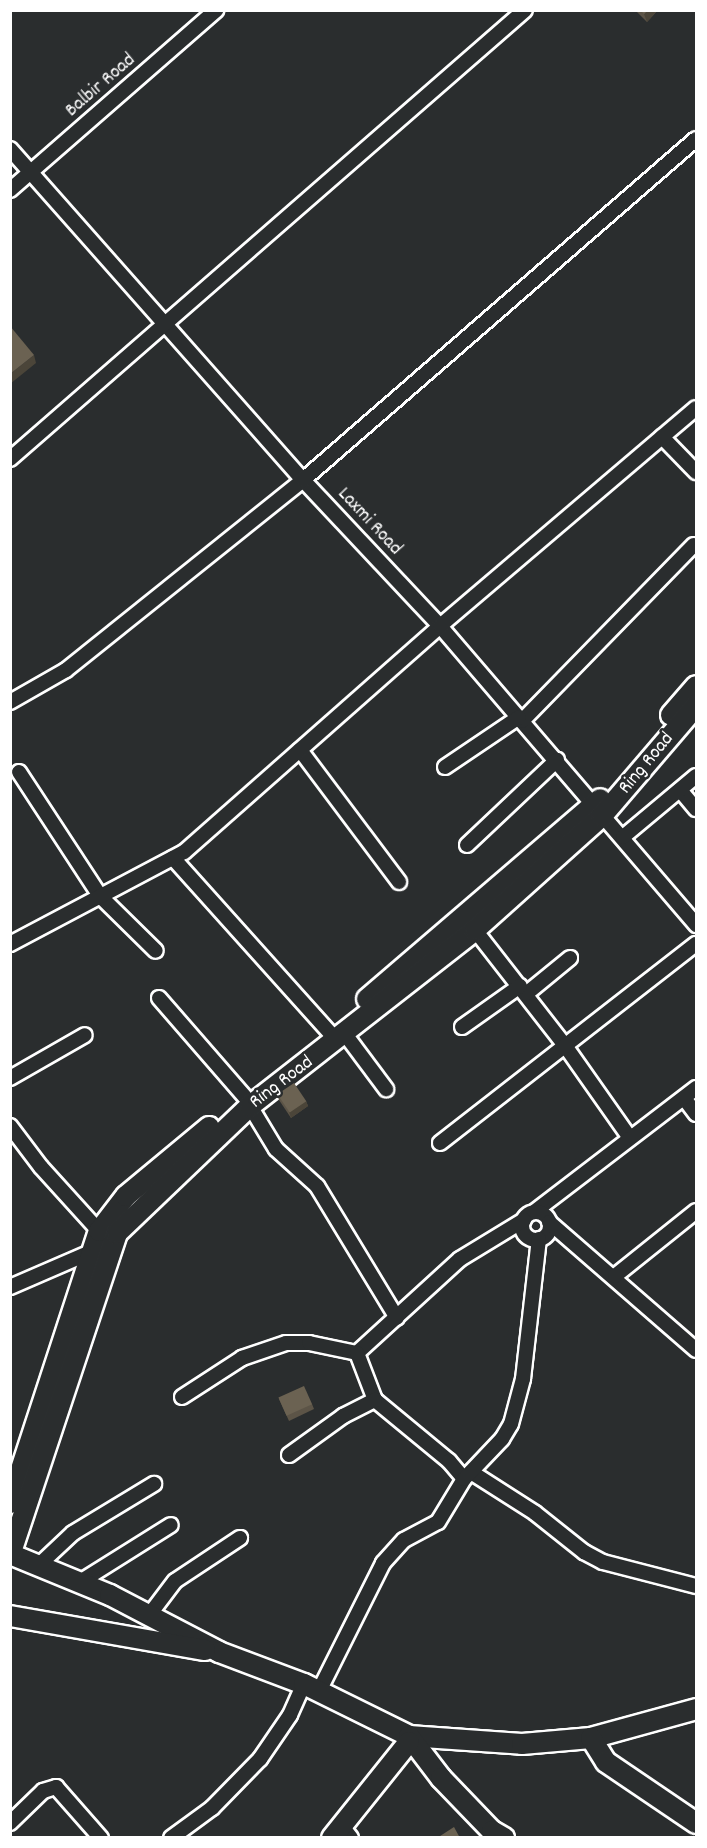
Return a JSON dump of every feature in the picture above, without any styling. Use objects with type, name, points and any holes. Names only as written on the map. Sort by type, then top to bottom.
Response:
[{"type":"street","name":"Balbir Road","points":[[10,190],[216,10]]},
{"type":"street","points":[[10,459],[166,326],[525,10]]},
{"type":"street","points":[[10,702],[66,670],[303,480],[696,139]]},
{"type":"street","name":"Laxmi Road","points":[[10,149],[32,171],[303,480],[440,626],[696,925]]},
{"type":"street","points":[[10,944],[173,858],[696,408]]},
{"type":"street","points":[[662,437],[696,472]]},
{"type":"street","points":[[445,767],[521,719],[694,545]]},
{"type":"street","name":"Ring Road","points":[[337,1033],[598,811],[696,686]]},
{"type":"street","name":"Ring Road","points":[[10,1503],[99,1231],[126,1196],[475,930],[598,811],[696,706]]},
{"type":"street","points":[[300,750],[399,882]]},
{"type":"street","points":[[467,845],[557,760]]},
{"type":"street","points":[[19,772],[100,896],[156,951]]},
{"type":"street","points":[[623,837],[696,776]]},
{"type":"street","points":[[680,790],[696,809]]},
{"type":"street","points":[[173,858],[337,1033],[386,1089]]},
{"type":"street","points":[[475,930],[566,1047],[630,1138]]},
{"type":"street","points":[[440,1143],[696,944]]},
{"type":"street","points":[[462,1027],[570,958]]},
{"type":"street","points":[[159,998],[248,1102],[276,1149],[317,1186],[397,1318]]},
{"type":"street","points":[[10,1078],[85,1035]]},
{"type":"street","points":[[357,1353],[479,1245],[529,1216],[696,1088]]},
{"type":"street","points":[[684,1098],[696,1114]]},
{"type":"street","name":"Ring Road","points":[[11,1555],[117,1233],[248,1102]]},
{"type":"street","points":[[10,1126],[41,1167],[99,1231]]},
{"type":"street","points":[[615,1275],[696,1211]]},
{"type":"street","points":[[529,1216],[542,1214],[615,1275],[696,1350]]},
{"type":"street","points":[[529,1216],[524,1232],[539,1239]]},
{"type":"street","points":[[539,1239],[547,1235],[549,1222]]},
{"type":"street","points":[[171,1838],[212,1808],[260,1759],[312,1688],[383,1563],[404,1540],[438,1522],[467,1475],[502,1439],[517,1411],[539,1239]]},
{"type":"street","points":[[10,1287],[93,1251]]},
{"type":"street","points":[[182,1397],[242,1358],[286,1343],[309,1343],[357,1353]]},
{"type":"street","points":[[357,1353],[375,1400],[467,1475],[534,1513],[584,1552],[603,1562],[696,1586]]},
{"type":"street","points":[[289,1455],[343,1416],[375,1400]]},
{"type":"street","points":[[40,1564],[74,1533],[154,1484]]},
{"type":"street","points":[[80,1582],[171,1525]]},
{"type":"street","points":[[150,1614],[175,1581],[240,1539]]},
{"type":"street","points":[[11,1555],[40,1564],[150,1614],[219,1652],[312,1688],[409,1739],[496,1835]]},
{"type":"street","points":[[10,1616],[219,1652]]},
{"type":"street","points":[[409,1739],[522,1744],[591,1738],[696,1709]]},
{"type":"street","points":[[591,1738],[606,1762],[696,1823]]},
{"type":"street","points":[[341,1833],[409,1739]]},
{"type":"street","points":[[10,1822],[43,1791],[56,1786],[101,1838]]},
{"type":"building","points":[[10,326],[34,355],[10,374]]},
{"type":"building","points":[[294,1083],[306,1101],[290,1112],[277,1094]]},
{"type":"building","points":[[304,1386],[312,1404],[287,1416],[278,1397]]},
{"type":"building","points":[[454,1827],[460,1838],[437,1838]]}]
